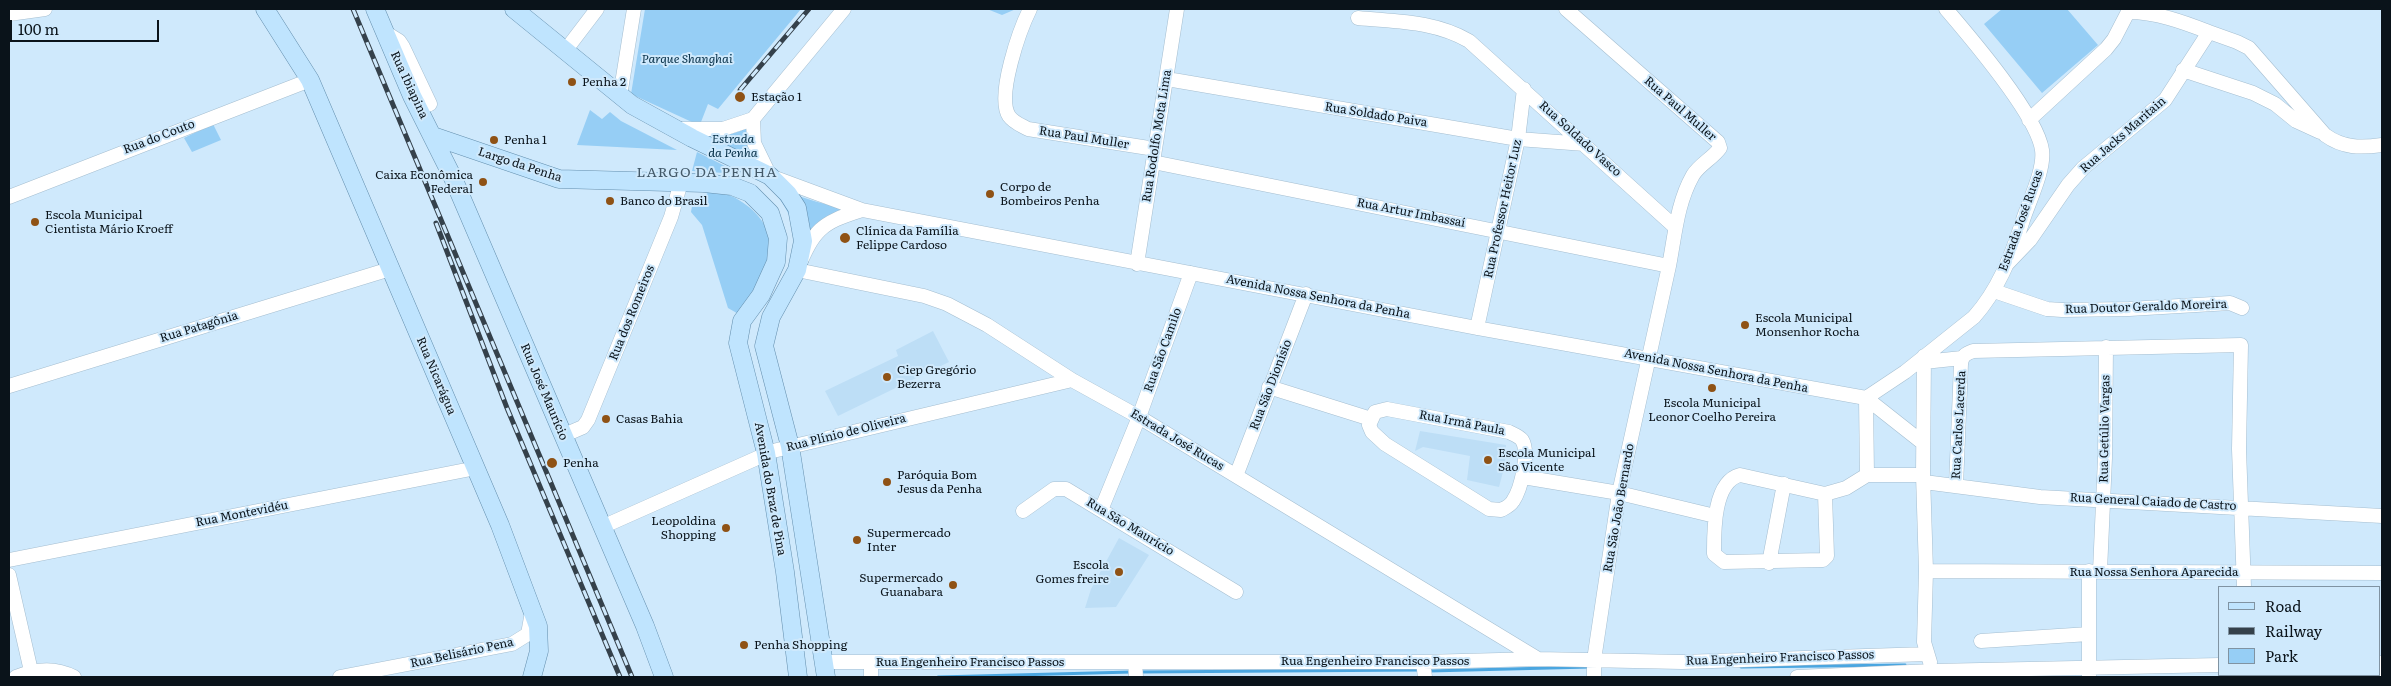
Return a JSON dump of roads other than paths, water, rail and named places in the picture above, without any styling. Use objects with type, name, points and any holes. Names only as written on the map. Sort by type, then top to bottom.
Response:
[{"type":"main road","name":"Rua Nicarágua","points":[[265,9],[310,80],[476,468],[532,609],[540,638],[532,677]]},
{"type":"main road","name":"Rua Ibiapina","points":[[375,9],[424,106],[434,136]]},
{"type":"main road","points":[[514,9],[632,105],[770,176],[788,194],[797,208],[803,241],[797,270]]},
{"type":"main road","name":"Largo da Penha","points":[[434,136],[558,179],[720,184],[750,193],[770,213],[778,238],[777,252]]},
{"type":"main road","name":"Rua José Maurício","points":[[434,136],[645,626],[664,677]]},
{"type":"main road","name":"Avenida do Braz de Pina","points":[[777,252],[776,262],[761,295],[742,322],[738,343],[766,453],[785,572],[798,677]]},
{"type":"main road","name":"Avenida do Braz de Pina","points":[[797,270],[771,317],[764,346],[790,446],[825,670]]},
{"type":"street","points":[[9,14],[45,9]]},
{"type":"street","points":[[564,51],[597,9]]},
{"type":"street","points":[[620,96],[634,9]]},
{"type":"street","points":[[678,129],[723,129],[753,119],[844,9]]},
{"type":"street","name":"Rua Paul Muller","points":[[1030,9],[1017,35],[1011,57],[1006,106],[1008,115],[1015,122],[1028,129],[1154,156]]},
{"type":"street","name":"Rua Rodolfo Mota Lima","points":[[1137,264],[1178,9]]},
{"type":"street","name":"Rua Paul Muller","points":[[1566,9],[1718,142],[1719,150],[1693,174],[1683,195],[1675,227]]},
{"type":"street","name":"Estrada José Rucas","points":[[1866,398],[1924,359],[1974,317],[1994,291],[2007,264],[2041,161],[2040,142],[2029,120],[1996,70],[1946,9]]},
{"type":"street","points":[[2029,120],[2106,49],[2114,39],[2127,10],[2186,23],[2249,48],[2325,135]]},
{"type":"street","name":"Rua Soldado Vasco","points":[[1358,18],[1433,25],[1448,30],[1478,48],[1675,227]]},
{"type":"street","name":"Rua Jacks Maritain","points":[[2007,264],[2030,240],[2068,185],[2083,168],[2165,100],[2209,32]]},
{"type":"street","points":[[2183,70],[2253,93],[2275,104],[2296,121],[2340,144],[2354,147],[2382,145]]},
{"type":"street","name":"Rua do Couto","points":[[9,197],[130,148],[310,80]]},
{"type":"street","name":"Rua Soldado Paiva","points":[[1167,80],[1518,139],[1585,144]]},
{"type":"street","name":"Rua Professor Heitor Luz","points":[[1477,328],[1518,139],[1524,89]]},
{"type":"street","points":[[753,119],[754,143],[770,176],[862,210]]},
{"type":"street","name":"Rua Artur Imbassaí","points":[[1154,156],[1669,266]]},
{"type":"street","name":"Rua dos Romeiros","points":[[570,434],[583,427],[588,420],[671,217],[681,182]]},
{"type":"street","name":"Avenida Nossa Senhora da Penha","points":[[797,270],[814,235],[832,220],[862,210],[1477,328],[1866,398]]},
{"type":"street","points":[[1648,358],[1669,266],[1675,227]]},
{"type":"street","name":"Rua Patagônia","points":[[9,386],[390,269]]},
{"type":"street","name":"Estrada José Rucas","points":[[797,270],[924,296],[947,304],[987,325],[1072,380],[1139,417],[1538,659]]},
{"type":"street","name":"Rua São Camilo","points":[[1101,510],[1139,417],[1191,274]]},
{"type":"street","name":"Rua Doutor Geraldo Moreira","points":[[1994,291],[2047,309],[2129,309],[2230,303],[2242,308]]},
{"type":"street","name":"Rua São Dionísio","points":[[1236,476],[1306,294]]},
{"type":"street","points":[[1933,674],[1924,642],[1926,571],[1923,479],[1924,359],[1962,361],[1973,351],[2241,345],[2239,449],[2244,586]]},
{"type":"street","name":"Rua Getúlio Vargas","points":[[2089,672],[2089,634],[2103,501],[2106,347]]},
{"type":"street","name":"Rua São João Bernardo","points":[[1594,669],[1619,493],[1648,358]]},
{"type":"street","name":"Rua Carlos Lacerda","points":[[1956,486],[1962,361]]},
{"type":"street","name":"Rua Plínio de Oliveira","points":[[602,527],[766,453],[1072,380]]},
{"type":"street","points":[[1269,387],[1371,419]]},
{"type":"street","points":[[1866,398],[1923,443]]},
{"type":"street","points":[[1825,494],[1826,558],[1823,560],[1769,563],[1724,562],[1718,560],[1714,554],[1715,516],[1726,484],[1734,476],[1740,474],[1825,494],[1846,488],[1867,475],[1866,398]]},
{"type":"street","name":"Rua Irmã Paula","points":[[1388,408],[1509,432],[1522,441],[1524,449],[1524,477],[1510,505],[1501,510],[1489,509],[1385,444],[1372,432],[1371,419],[1378,410],[1388,408]]},
{"type":"street","name":"Rua Montevidéu","points":[[9,560],[476,468]]},
{"type":"street","name":"Rua General Caiado de Castro","points":[[1867,475],[1923,479],[1956,486],[2103,501],[2241,506],[2382,516]]},
{"type":"street","points":[[1524,477],[1619,493],[1715,516]]},
{"type":"street","points":[[1769,563],[1784,484]]},
{"type":"street","name":"Rua São Maurício","points":[[1023,511],[1044,495],[1061,488],[1101,510],[1236,592]]},
{"type":"street","name":"Rua Nossa Senhora Aparecida","points":[[1926,571],[2095,571],[2190,574],[2244,572],[2382,573]]},
{"type":"street","points":[[9,575],[32,671]]},
{"type":"street","name":"Rua Belisário Pena","points":[[340,677],[512,644],[528,634],[532,609]]},
{"type":"street","points":[[1982,641],[2089,634]]},
{"type":"street","name":"Rua Engenheiro Francisco Passos","points":[[825,670],[871,662],[1136,671],[1424,670],[1538,659],[1594,669],[1682,662],[1927,654]]},
{"type":"street","points":[[871,662],[871,677]]},
{"type":"street","name":"Rua Engenheiro Francisco Passos","points":[[1797,677],[2089,672],[2218,665]]},
{"type":"street","points":[[16,677],[32,671],[62,672],[74,677]]},
{"type":"waterway","points":[[1741,667],[1905,665]]},
{"type":"waterway","points":[[1429,671],[1590,667]]},
{"type":"waterway","points":[[1139,672],[1420,670]]},
{"type":"waterway","points":[[938,677],[1132,672]]},
{"type":"railway","points":[[353,9],[632,677]]},
{"type":"railway","points":[[740,90],[809,9]]},
{"type":"railway","points":[[436,223],[507,408],[620,677]]},
{"type":"place","name":"Penha 2","points":[[572,82]]},
{"type":"place","name":"Estação 1","points":[[740,97]]},
{"type":"place","name":"Penha 1","points":[[494,140]]},
{"type":"place","name":"Caixa Econômica Federal","points":[[483,182]]},
{"type":"place","name":"Corpo de Bombeiros Penha","points":[[990,194]]},
{"type":"place","name":"Banco do Brasil","points":[[610,201]]},
{"type":"place","name":"Escola Municipal Cientista Mário Kroeff","points":[[35,222]]},
{"type":"place","name":"Clínica da Família Felippe Cardoso","points":[[845,238]]},
{"type":"place","name":"Escola Municipal Monsenhor Rocha","points":[[1745,325]]},
{"type":"place","name":"Ciep Gregório Bezerra","points":[[887,377]]},
{"type":"place","name":"Escola Municipal Leonor Coelho Pereira","points":[[1712,388]]},
{"type":"place","name":"Casas Bahia","points":[[606,419]]},
{"type":"place","name":"Escola Municipal São Vicente","points":[[1488,460]]},
{"type":"place","name":"Penha","points":[[552,463]]},
{"type":"place","name":"Paróquia Bom Jesus da Penha","points":[[887,482]]},
{"type":"place","name":"Leopoldina Shopping","points":[[726,528]]},
{"type":"place","name":"Supermercado Inter","points":[[857,540]]},
{"type":"place","name":"Escola Gomes freire","points":[[1119,572]]},
{"type":"place","name":"Supermercado Guanabara","points":[[953,585]]},
{"type":"place","name":"Penha Shopping","points":[[744,645]]},
{"type":"district","name":"LARGO DA PENHA","points":[[707,173]]},
{"type":"park label","name":"Parque Shanghai","points":[[687,59]]},
{"type":"park label","name":"Estrada da Penha","points":[[733,146]]}]
